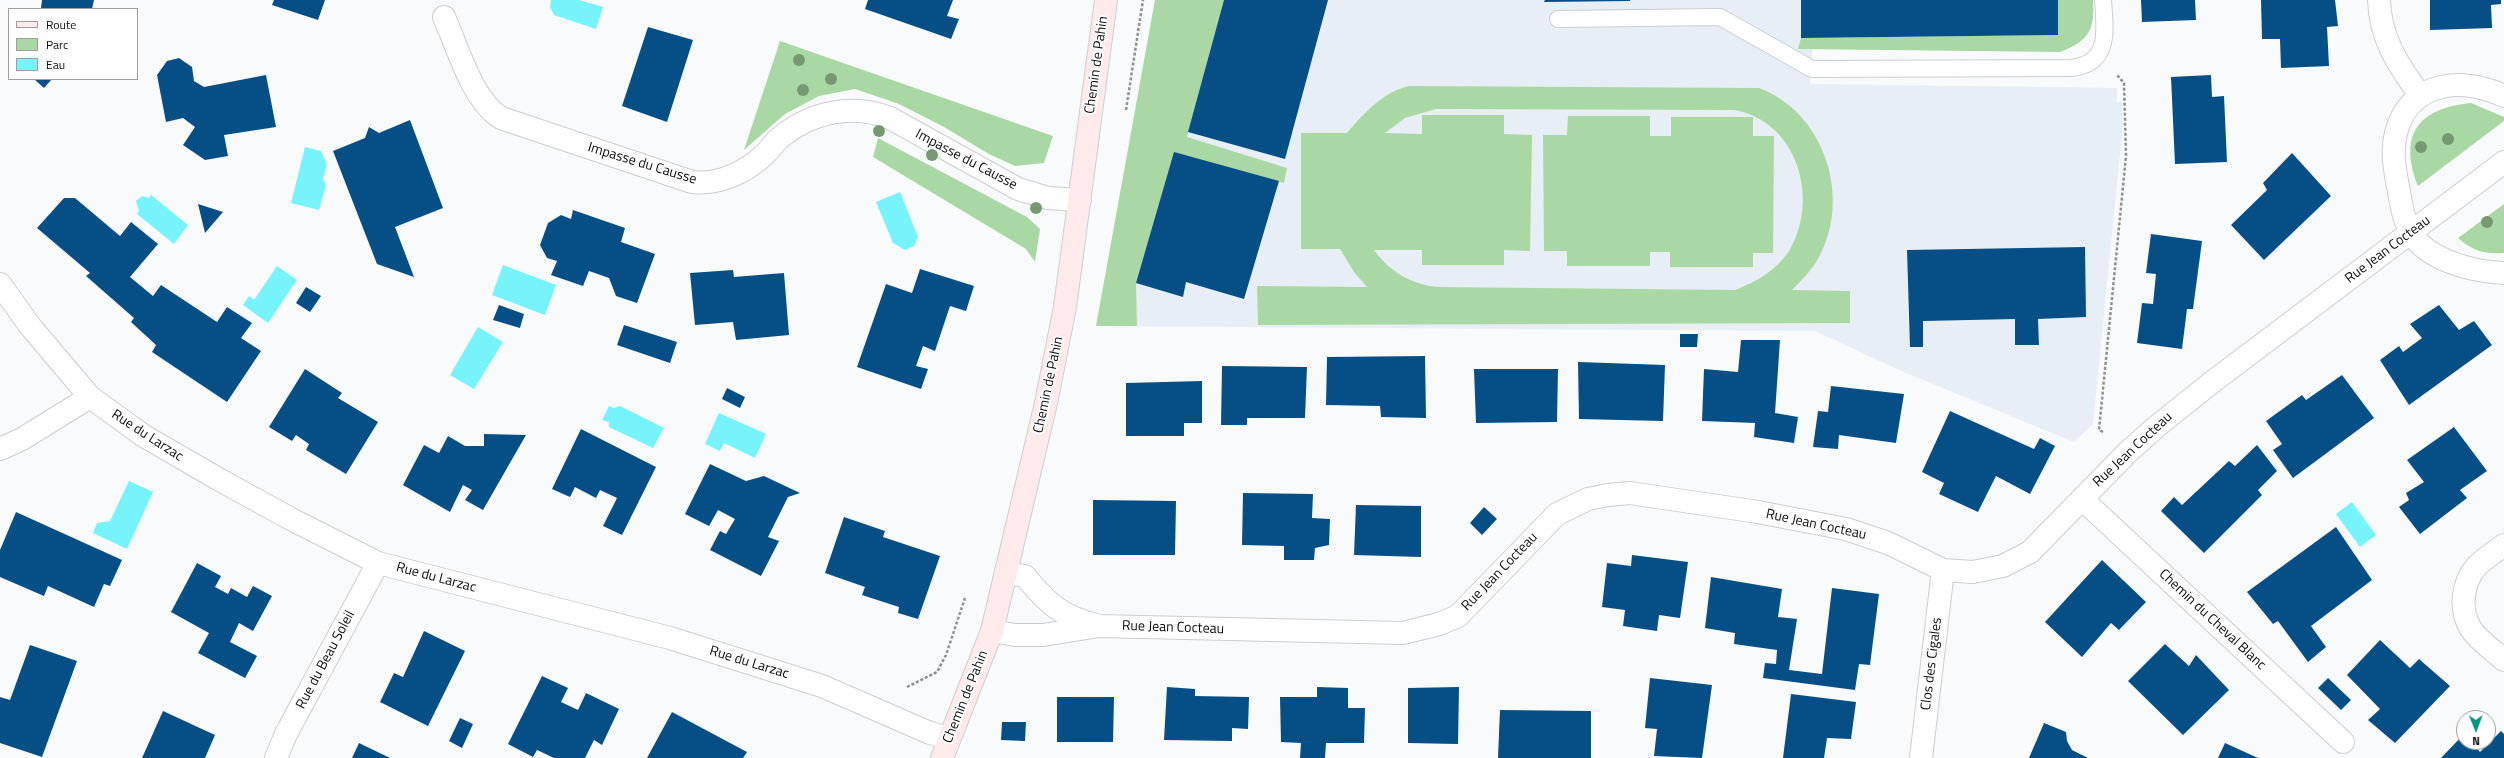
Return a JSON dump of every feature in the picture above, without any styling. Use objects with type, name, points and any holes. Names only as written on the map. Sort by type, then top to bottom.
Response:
[{"type":"main road","name":"Chemin de Pahin","points":[[942,758],[992,631],[1050,381],[1065,307],[1106,0]]},
{"type":"street","points":[[2379,0],[2387,44],[2400,68],[2420,95]]},
{"type":"street","name":"Impasse du Causse","points":[[444,17],[480,99],[492,112],[501,118],[692,182],[710,183],[740,172],[764,155],[779,138],[803,123],[837,112],[859,111],[878,114],[890,118],[1018,189],[1048,198],[1080,200]]},
{"type":"street","points":[[2504,96],[2487,88],[2468,84],[2446,86],[2420,95],[2409,105],[2401,119],[2394,147],[2402,208],[2411,233],[2420,244],[2442,258],[2472,268],[2504,273]]},
{"type":"street","name":"Rue Jean Cocteau","points":[[992,631],[1015,636],[1043,635],[1099,626],[1404,633],[1422,629],[1458,616],[1557,514],[1588,499],[1630,493],[1758,512],[1846,529],[1888,543],[1943,570],[1989,570],[2018,560],[2030,552],[2128,452],[2211,383],[2504,162]]},
{"type":"street","name":"Rue du Larzac","points":[[0,284],[30,326],[90,397],[144,436],[220,480],[290,519],[378,563],[670,638],[822,686],[930,733],[949,738]]},
{"type":"street","points":[[0,449],[22,439],[90,397]]},
{"type":"street","name":"Chemin du Cheval Blanc","points":[[2082,499],[2343,742]]},
{"type":"street","points":[[2504,545],[2477,566],[2470,577],[2463,598],[2464,610],[2471,630],[2504,660]]},
{"type":"street","name":"Rue du Beau Soleil","points":[[276,758],[286,734],[378,563]]},
{"type":"street","name":"Clos des Cigales","points":[[1921,758],[1943,570]]},
{"type":"street","name":"Rue Jean Cocteau","points":[[1006,573],[1026,576],[1043,598],[1058,610],[1073,619],[1099,626]]},
{"type":"lane","points":[[1558,19],[1720,17],[1812,69],[2071,68],[2088,64],[2100,52],[2106,31],[2103,0]]},
{"type":"path","points":[[2100,52],[2124,83],[2126,156],[2099,430],[2128,452]]},
{"type":"path","points":[[901,690],[937,672],[946,655],[966,596]]},
{"type":"shaded area","points":[[1155,0],[1816,0],[1810,84],[2117,88],[2117,102],[2122,102],[2122,133],[2093,424],[2074,442],[1899,370],[1815,331],[1096,326]]},
{"type":"green space","points":[[1155,0],[1224,0],[1187,137],[1287,168],[1284,183],[1175,153],[1136,283],[1137,326],[1096,326]]},
{"type":"green space","points":[[2058,0],[2093,0],[2093,19],[2088,33],[2084,39],[2070,48],[2060,52],[1798,49],[1801,38],[2058,35]]},
{"type":"green space","points":[[780,41],[1053,136],[1044,163],[1015,166],[989,154],[944,127],[899,104],[855,89],[819,96],[785,114],[744,150]]},
{"type":"green space","points":[[1409,86],[1759,88],[1782,100],[1800,116],[1815,136],[1826,159],[1832,183],[1833,209],[1829,233],[1816,262],[1807,275],[1792,290],[1850,291],[1850,323],[1258,325],[1257,286],[1367,287],[1354,272],[1340,249],[1301,249],[1301,133],[1347,133],[1360,118],[1382,98]],"holes":[[[1436,109],[1734,110],[1756,117],[1774,130],[1788,146],[1797,166],[1802,187],[1802,209],[1798,231],[1789,251],[1772,270],[1751,283],[1735,290],[1437,287],[1418,283],[1402,276],[1387,265],[1374,250],[1422,250],[1422,265],[1504,265],[1504,250],[1530,251],[1532,135],[1504,134],[1504,115],[1422,115],[1422,134],[1385,133],[1405,118]]]},
{"type":"green space","points":[[2471,103],[2504,117],[2504,121],[2418,186],[2412,168],[2410,152],[2412,139],[2417,127],[2426,118],[2438,111],[2453,106]]},
{"type":"green space","points":[[1568,116],[1650,116],[1650,136],[1671,136],[1671,117],[1753,117],[1753,136],[1774,136],[1773,253],[1753,253],[1753,267],[1670,267],[1670,252],[1650,252],[1650,266],[1567,266],[1567,251],[1544,251],[1543,135],[1567,135]]},
{"type":"green space","points":[[878,138],[1027,217],[1040,229],[1035,262],[1026,249],[873,157]]},
{"type":"green space","points":[[2504,204],[2504,253],[2479,251],[2458,238]]},
{"type":"water","points":[[551,0],[579,0],[603,7],[596,29],[554,15],[550,7]]},
{"type":"water","points":[[305,147],[321,151],[327,164],[323,179],[326,185],[319,210],[291,203]]},
{"type":"water","points":[[900,192],[918,237],[914,246],[905,250],[893,243],[876,202]]},
{"type":"water","points":[[151,195],[188,225],[174,244],[137,214],[139,211],[136,201],[142,196],[149,198]]},
{"type":"water","points":[[503,265],[556,285],[545,315],[492,295]]},
{"type":"water","points":[[277,266],[297,280],[268,323],[243,305],[249,296],[254,300]]},
{"type":"water","points":[[478,327],[503,342],[474,389],[450,375]]},
{"type":"water","points":[[609,406],[614,408],[620,406],[664,428],[653,448],[609,427],[609,422],[602,420]]},
{"type":"water","points":[[719,413],[766,434],[755,458],[724,443],[720,451],[705,444]]},
{"type":"water","points":[[129,481],[153,492],[127,549],[93,533],[97,523],[110,521]]},
{"type":"water","points":[[2352,502],[2376,535],[2360,547],[2336,514]]},
{"type":"building","points":[[42,0],[94,0],[92,8],[41,8]]},
{"type":"building","points":[[274,0],[325,0],[318,20],[272,5]]},
{"type":"building","points":[[868,0],[953,0],[947,16],[959,19],[951,39],[865,9]]},
{"type":"building","points":[[1224,0],[1328,0],[1285,159],[1188,132]]},
{"type":"building","points":[[1545,0],[1630,0],[1630,1],[1544,2]]},
{"type":"building","points":[[1801,0],[2058,0],[2058,35],[1801,38]]},
{"type":"building","points":[[2141,0],[2195,0],[2196,20],[2142,22]]},
{"type":"building","points":[[2261,0],[2335,0],[2338,26],[2327,27],[2329,66],[2281,68],[2280,39],[2262,39]]},
{"type":"building","points":[[2430,0],[2501,0],[2501,4],[2491,5],[2492,28],[2430,30]]},
{"type":"building","points":[[648,27],[693,40],[667,122],[622,106]]},
{"type":"building","points":[[179,58],[192,67],[194,81],[204,87],[266,75],[276,127],[224,135],[228,156],[205,160],[183,145],[195,127],[183,118],[166,122],[157,75],[167,61]]},
{"type":"building","points":[[2211,75],[2212,97],[2224,96],[2227,162],[2175,164],[2171,77]]},
{"type":"building","points":[[35,80],[51,80],[44,88]]},
{"type":"building","points":[[410,120],[443,208],[395,227],[414,277],[377,264],[333,151],[365,138],[369,127],[379,133]]},
{"type":"building","points":[[1174,152],[1279,181],[1244,299],[1186,282],[1183,297],[1136,283]]},
{"type":"building","points":[[2292,153],[2331,196],[2264,260],[2231,225],[2267,190],[2263,183]]},
{"type":"building","points":[[64,198],[75,198],[120,236],[131,222],[158,244],[130,277],[153,296],[161,285],[217,322],[227,307],[252,323],[241,338],[261,351],[227,402],[152,352],[156,345],[131,322],[134,318],[86,276],[90,273],[37,228]]},
{"type":"building","points":[[198,204],[223,212],[205,233]]},
{"type":"building","points":[[573,210],[625,228],[621,242],[655,254],[637,303],[616,296],[609,278],[589,271],[583,286],[551,275],[557,261],[547,258],[540,245],[548,223],[561,215],[571,219]]},
{"type":"building","points":[[2151,234],[2202,241],[2193,309],[2187,309],[2182,349],[2137,343],[2142,303],[2153,304],[2156,274],[2146,273]]},
{"type":"building","points":[[2085,247],[2086,317],[2038,319],[2039,345],[2015,345],[2015,319],[1923,321],[1923,347],[1910,347],[1907,250]]},
{"type":"building","points":[[920,269],[974,286],[966,311],[950,306],[935,351],[923,346],[916,366],[928,369],[921,389],[857,367],[886,284],[912,293]]},
{"type":"building","points":[[733,270],[734,277],[784,273],[789,335],[736,340],[733,322],[695,325],[690,273]]},
{"type":"building","points":[[306,287],[321,296],[310,312],[296,303]]},
{"type":"building","points":[[499,305],[524,314],[520,328],[493,320]]},
{"type":"building","points":[[2439,305],[2459,330],[2474,321],[2492,345],[2409,405],[2380,360],[2399,346],[2403,352],[2422,338],[2410,324]]},
{"type":"building","points":[[624,325],[677,342],[670,363],[617,345]]},
{"type":"building","points":[[1680,334],[1698,334],[1697,347],[1680,347]]},
{"type":"building","points":[[1741,340],[1780,340],[1775,413],[1798,417],[1794,443],[1754,437],[1755,423],[1702,421],[1704,369],[1738,372]]},
{"type":"building","points":[[1425,356],[1426,418],[1381,417],[1380,406],[1326,405],[1327,357]]},
{"type":"building","points":[[1578,362],[1665,365],[1663,421],[1579,419]]},
{"type":"building","points":[[1222,366],[1307,367],[1305,418],[1247,418],[1247,425],[1221,425]]},
{"type":"building","points":[[305,369],[342,393],[338,398],[378,422],[346,474],[306,450],[309,444],[296,435],[292,441],[269,427]]},
{"type":"building","points":[[1474,369],[1558,369],[1557,422],[1476,423]]},
{"type":"building","points":[[2342,375],[2374,418],[2293,478],[2273,450],[2282,444],[2266,421],[2302,395],[2306,400]]},
{"type":"building","points":[[1202,381],[1202,423],[1184,423],[1184,436],[1126,436],[1126,383]]},
{"type":"building","points":[[1831,386],[1904,394],[1896,443],[1839,435],[1838,449],[1813,447],[1818,411],[1828,412]]},
{"type":"building","points":[[727,388],[745,397],[740,408],[722,399]]},
{"type":"building","points":[[1950,411],[2034,449],[2040,438],[2055,446],[2030,494],[1996,476],[1978,512],[1939,494],[1944,483],[1922,472]]},
{"type":"building","points":[[2454,427],[2487,471],[2460,490],[2467,498],[2420,534],[2399,507],[2409,500],[2406,493],[2424,482],[2407,460]]},
{"type":"building","points":[[581,429],[656,467],[622,535],[603,526],[617,498],[600,490],[596,498],[575,487],[570,497],[552,489]]},
{"type":"building","points":[[484,434],[526,435],[483,510],[465,500],[472,490],[463,485],[450,512],[403,485],[424,445],[439,453],[448,436],[465,446],[484,446]]},
{"type":"building","points":[[2257,445],[2277,471],[2258,490],[2262,495],[2204,553],[2161,511],[2174,497],[2182,505],[2229,461],[2235,466]]},
{"type":"building","points":[[710,464],[746,481],[764,476],[800,493],[788,497],[768,537],[779,541],[761,576],[710,550],[720,531],[726,534],[735,519],[718,510],[709,526],[685,514]]},
{"type":"building","points":[[1243,493],[1313,494],[1312,518],[1330,519],[1329,545],[1315,548],[1314,560],[1284,560],[1284,546],[1242,545]]},
{"type":"building","points":[[1093,500],[1176,501],[1175,555],[1093,555]]},
{"type":"building","points":[[1356,505],[1421,506],[1421,557],[1354,555]]},
{"type":"building","points":[[1484,507],[1497,519],[1482,535],[1470,523]]},
{"type":"building","points":[[16,512],[122,560],[110,586],[104,584],[94,607],[48,586],[44,596],[0,577],[0,550]]},
{"type":"building","points":[[844,517],[885,531],[883,537],[940,556],[918,619],[898,613],[899,607],[862,595],[865,587],[825,573]]},
{"type":"building","points":[[2336,527],[2372,580],[2311,626],[2326,647],[2308,662],[2278,621],[2273,624],[2247,592]]},
{"type":"building","points":[[1632,555],[1688,562],[1680,618],[1659,615],[1657,631],[1623,626],[1625,610],[1602,607],[1607,563],[1631,566]]},
{"type":"building","points":[[2102,560],[2146,602],[2119,630],[2111,623],[2082,657],[2045,622]]},
{"type":"building","points":[[197,563],[221,576],[215,587],[228,594],[231,588],[247,597],[253,586],[272,596],[253,631],[239,623],[230,642],[257,656],[245,678],[198,653],[209,633],[171,612]]},
{"type":"building","points":[[1711,577],[1782,589],[1778,617],[1797,619],[1789,670],[1822,674],[1832,588],[1879,594],[1870,665],[1859,664],[1855,690],[1763,678],[1765,663],[1776,664],[1777,650],[1734,644],[1735,633],[1705,628]]},
{"type":"building","points":[[424,631],[465,651],[428,726],[380,702],[394,673],[403,677]]},
{"type":"building","points":[[2380,640],[2410,668],[2419,659],[2450,686],[2395,743],[2368,720],[2380,709],[2347,675]]},
{"type":"building","points":[[2165,644],[2189,666],[2196,655],[2229,690],[2183,735],[2128,681]]},
{"type":"building","points":[[30,645],[77,661],[42,757],[0,743],[0,697],[10,700]]},
{"type":"building","points":[[542,676],[568,688],[561,702],[578,710],[586,693],[619,709],[602,745],[594,740],[585,758],[554,758],[537,750],[533,757],[508,744]]},
{"type":"building","points":[[1650,678],[1712,685],[1702,758],[1654,756],[1657,729],[1645,728]]},
{"type":"building","points":[[2328,678],[2351,700],[2341,710],[2318,688]]},
{"type":"building","points":[[1167,687],[1195,689],[1195,696],[1249,697],[1248,729],[1232,728],[1232,741],[1164,740]]},
{"type":"building","points":[[1317,687],[1348,688],[1348,708],[1365,708],[1364,743],[1326,743],[1325,758],[1300,758],[1301,743],[1281,742],[1280,697],[1317,697]]},
{"type":"building","points":[[1459,687],[1458,744],[1408,743],[1408,688]]},
{"type":"building","points":[[1791,694],[1856,702],[1851,739],[1827,738],[1824,758],[1783,758]]},
{"type":"building","points":[[1057,697],[1114,697],[1113,742],[1057,742]]},
{"type":"building","points":[[1500,710],[1591,711],[1591,758],[1498,758]]},
{"type":"building","points":[[163,711],[215,735],[205,758],[142,758]]},
{"type":"building","points":[[672,712],[747,752],[743,758],[647,758]]},
{"type":"building","points":[[460,718],[473,724],[462,748],[449,741]]},
{"type":"building","points":[[1002,722],[1026,722],[1025,741],[1001,740]]},
{"type":"building","points":[[2044,723],[2066,732],[2067,741],[2072,750],[2088,758],[2029,758]]},
{"type":"building","points":[[2501,731],[2504,734],[2504,758],[2441,758],[2456,742],[2456,750],[2478,750],[2480,752],[2482,750],[2496,750],[2496,736]]},
{"type":"building","points":[[359,743],[390,758],[352,758]]},
{"type":"building","points":[[2225,743],[2258,758],[2218,758]]}]
